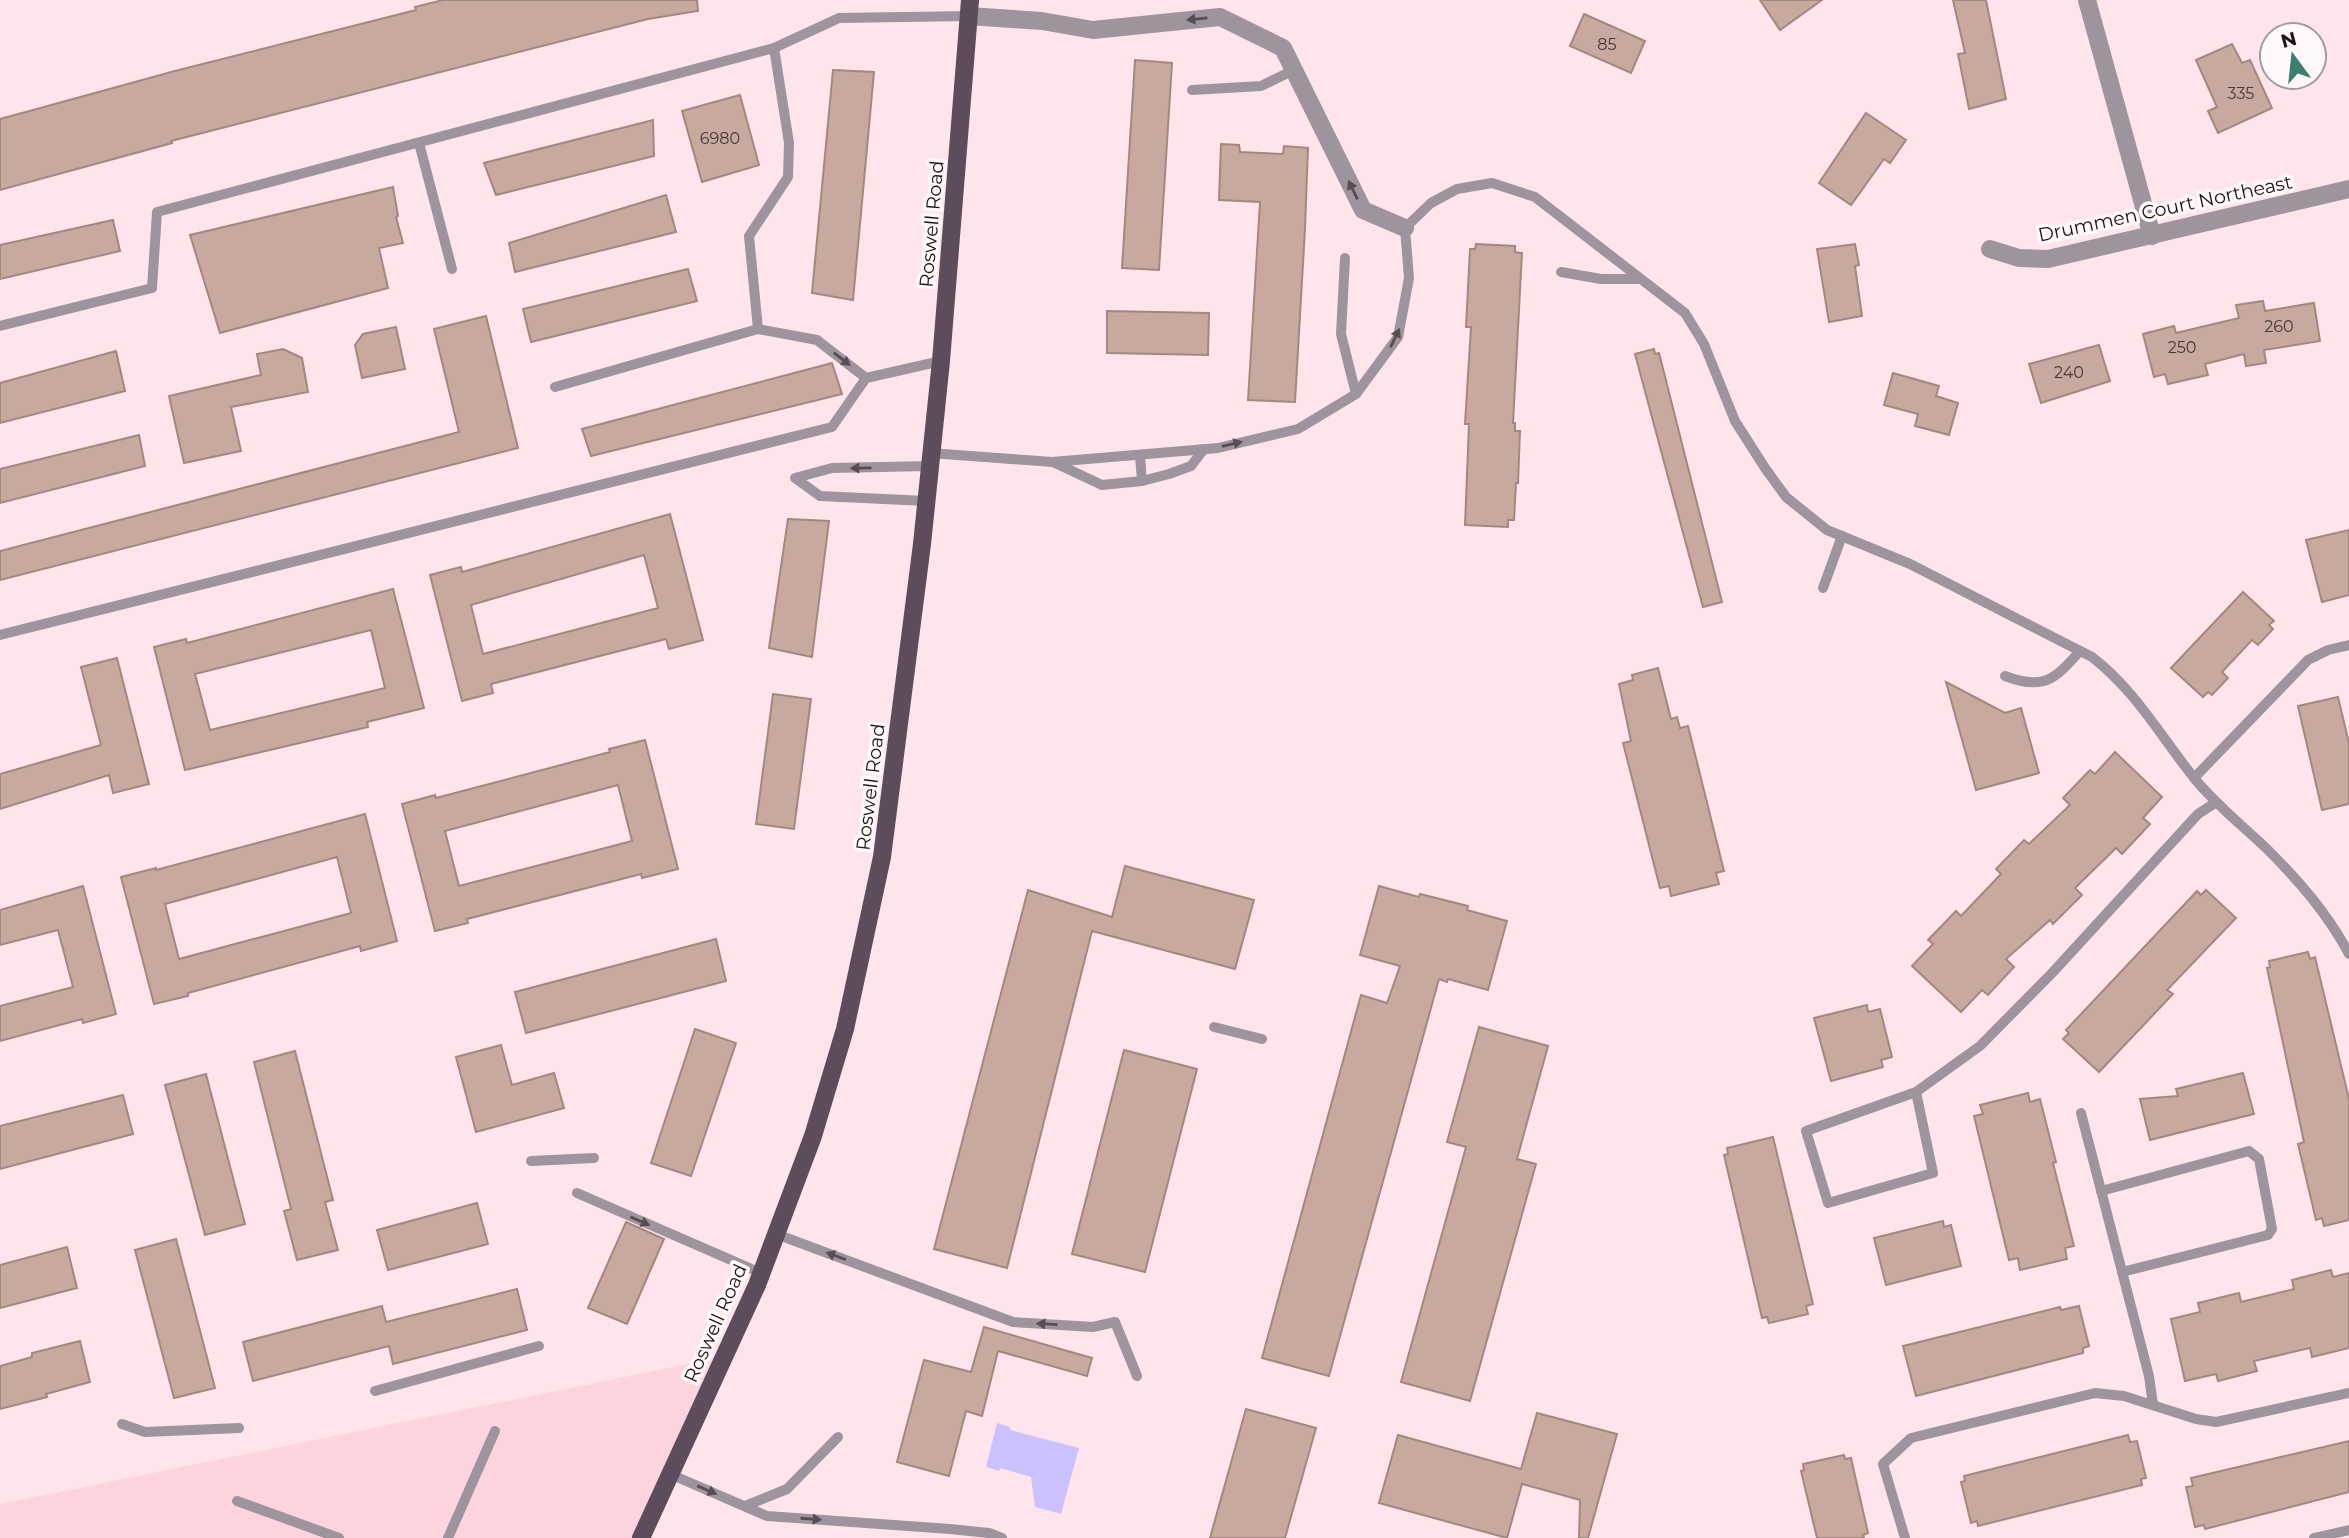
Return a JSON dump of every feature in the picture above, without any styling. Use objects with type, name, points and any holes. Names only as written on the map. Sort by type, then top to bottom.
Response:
[{"type":"main road","name":"Roswell Road","points":[[641,1538],[761,1273],[813,1136],[845,1029],[882,857],[941,361],[970,8]]},
{"type":"street","points":[[2087,0],[2152,236]]},
{"type":"street","points":[[970,8],[1093,30],[1220,17],[1283,48],[1363,210],[1405,228]]},
{"type":"street","name":"Drummen Court Northeast","points":[[1990,249],[2019,258],[2048,259],[2349,189]]},
{"type":"lane","points":[[0,326],[152,288],[157,212],[774,48],[839,18],[970,8]]},
{"type":"lane","points":[[758,329],[749,236],[788,177],[789,143],[774,48]]},
{"type":"lane","points":[[1192,90],[1261,86],[1294,70]]},
{"type":"lane","points":[[419,143],[452,270]]},
{"type":"lane","points":[[926,501],[820,496],[795,478],[832,468],[930,459],[1052,462],[1140,456],[1204,449],[1298,429],[1356,394],[1398,337],[1409,278],[1405,228],[1432,202],[1457,189],[1492,183],[1535,197],[1685,313],[1704,344],[1735,421],[1765,468],[1786,497],[1827,530],[1910,564],[2092,657],[2112,673],[2135,698],[2194,778],[2216,803],[2308,893],[2326,915],[2349,954]]},
{"type":"lane","points":[[1345,258],[1341,334],[1356,394]]},
{"type":"lane","points":[[1561,272],[1601,279],[1640,279]]},
{"type":"lane","points":[[555,387],[758,329],[817,340],[866,378]]},
{"type":"lane","points":[[0,635],[832,427],[866,378],[941,361]]},
{"type":"lane","points":[[1052,462],[1102,485],[1142,481],[1191,466],[1204,449]]},
{"type":"lane","points":[[1140,456],[1142,481]]},
{"type":"lane","points":[[1822,588],[1842,536]]},
{"type":"lane","points":[[2194,778],[2308,660],[2328,650],[2349,645]]},
{"type":"lane","points":[[2005,676],[2023,683],[2041,682],[2058,676],[2080,651]]},
{"type":"lane","points":[[1916,1092],[1933,1173],[1828,1203],[1806,1131],[1916,1092],[1980,1046],[2053,972],[2198,814],[2216,803]]},
{"type":"lane","points":[[1214,1027],[1262,1039]]},
{"type":"lane","points":[[2081,1113],[2149,1376],[2152,1405]]},
{"type":"lane","points":[[2101,1191],[2249,1151],[2259,1159],[2272,1229],[2268,1235],[2122,1272]]},
{"type":"lane","points":[[531,1161],[594,1158]]},
{"type":"lane","points":[[577,1194],[761,1273]]},
{"type":"lane","points":[[776,1234],[1013,1322],[1093,1327],[1115,1322],[1137,1376]]},
{"type":"lane","points":[[375,1391],[539,1346]]},
{"type":"lane","points":[[1905,1538],[1883,1464],[1912,1438],[2095,1393],[2124,1396],[2196,1419],[2216,1422],[2349,1393]]},
{"type":"lane","points":[[122,1424],[145,1433],[239,1428]]},
{"type":"lane","points":[[448,1538],[495,1432]]},
{"type":"lane","points":[[745,1506],[787,1489],[838,1437]]},
{"type":"lane","points":[[670,1474],[766,1516],[950,1529],[989,1533],[1002,1538]]},
{"type":"lane","points":[[236,1501],[339,1538]]},
{"type":"lane","points":[[2314,1538],[2349,1530]]},
{"type":"shaded area","points":[[713,1359],[638,1538],[0,1538],[0,1504]]},
{"type":"shaded area","points":[[997,1423],[1010,1427],[1010,1430],[1079,1448],[1061,1514],[1035,1507],[1031,1477],[986,1467]]},
{"type":"building","points":[[443,0],[697,0],[698,11],[648,19],[171,141],[172,143],[0,190],[0,119],[416,10],[415,7]]},
{"type":"building","points":[[1760,0],[1822,0],[1780,30]]},
{"type":"building","points":[[1953,0],[1986,0],[2006,99],[1969,109],[1958,54],[1965,53]]},
{"type":"building","points":[[1584,14],[1645,41],[1631,73],[1570,46]]},
{"type":"building","points":[[2232,44],[2242,63],[2250,60],[2258,77],[2258,91],[2264,91],[2272,108],[2218,133],[2208,111],[2217,107],[2196,60]]},
{"type":"building","points":[[1135,60],[1172,63],[1159,270],[1122,268]]},
{"type":"building","points":[[833,70],[874,72],[853,300],[812,293]]},
{"type":"building","points":[[740,95],[759,165],[702,182],[682,111]]},
{"type":"building","points":[[1866,113],[1906,140],[1890,163],[1884,159],[1851,205],[1819,183]]},
{"type":"building","points":[[653,120],[654,156],[496,195],[484,163]]},
{"type":"building","points":[[1221,144],[1239,145],[1240,152],[1283,154],[1284,146],[1308,148],[1295,402],[1248,400],[1260,202],[1219,200]]},
{"type":"building","points":[[393,187],[396,217],[403,243],[379,248],[388,288],[220,333],[190,235]]},
{"type":"building","points":[[666,195],[676,232],[515,272],[509,243]]},
{"type":"building","points":[[113,220],[120,251],[0,279],[0,245]]},
{"type":"building","points":[[1476,244],[1515,246],[1515,252],[1522,253],[1513,423],[1515,431],[1520,431],[1518,483],[1514,520],[1508,520],[1508,527],[1465,525],[1469,424],[1465,424],[1471,327],[1466,327],[1470,249],[1475,249]]},
{"type":"building","points":[[1855,244],[1859,265],[1855,266],[1862,316],[1829,322],[1817,249]]},
{"type":"building","points":[[688,269],[697,301],[531,342],[523,309]]},
{"type":"building","points":[[2263,301],[2265,311],[2314,303],[2320,341],[2264,350],[2266,363],[2246,366],[2244,354],[2205,364],[2208,375],[2168,384],[2165,374],[2154,377],[2143,334],[2174,326],[2176,333],[2239,318],[2236,305]]},
{"type":"building","points":[[1107,311],[1209,313],[1208,355],[1107,353]]},
{"type":"building","points":[[486,316],[518,448],[0,580],[0,551],[459,432],[434,329]]},
{"type":"building","points":[[396,327],[405,369],[362,378],[355,345],[363,334]]},
{"type":"building","points":[[2099,345],[2110,381],[2041,403],[2029,364]]},
{"type":"building","points":[[283,349],[302,358],[308,392],[231,407],[241,451],[184,463],[169,396],[261,375],[257,354]]},
{"type":"building","points":[[1654,349],[1655,354],[1659,353],[1722,602],[1703,607],[1635,354]]},
{"type":"building","points":[[116,351],[125,391],[0,423],[0,383]]},
{"type":"building","points":[[832,363],[842,394],[591,456],[582,429]]},
{"type":"building","points":[[1893,373],[1939,386],[1936,396],[1958,403],[1949,435],[1915,426],[1918,414],[1884,405]]},
{"type":"building","points":[[139,435],[145,466],[0,503],[0,469]]},
{"type":"building","points":[[670,514],[703,640],[669,649],[666,639],[491,684],[493,693],[462,701],[430,575],[461,567],[462,572]],"holes":[[[644,555],[658,608],[483,654],[471,605]]]},
{"type":"building","points":[[788,519],[829,521],[812,657],[769,648]]},
{"type":"building","points":[[2349,530],[2349,595],[2322,602],[2306,540]]},
{"type":"building","points":[[393,589],[424,708],[367,722],[368,727],[185,770],[154,647],[186,639],[187,643]],"holes":[[[371,630],[385,688],[210,730],[195,674]]]},
{"type":"building","points":[[2243,592],[2274,621],[2269,625],[2273,629],[2258,645],[2252,640],[2222,672],[2228,678],[2212,695],[2208,692],[2203,697],[2171,668]]},
{"type":"building","points":[[117,658],[149,784],[113,793],[109,775],[0,809],[0,774],[101,745],[81,667]]},
{"type":"building","points":[[1658,668],[1671,719],[1677,717],[1680,728],[1688,726],[1724,871],[1716,873],[1719,884],[1671,896],[1669,886],[1660,888],[1623,743],[1631,741],[1619,684],[1633,680],[1632,675]]},
{"type":"building","points":[[1946,682],[2005,713],[2021,708],[2039,773],[1976,790]]},
{"type":"building","points":[[773,694],[811,699],[794,829],[756,824]]},
{"type":"building","points":[[2338,697],[2349,743],[2349,804],[2322,810],[2298,706]]},
{"type":"building","points":[[645,740],[678,869],[642,878],[641,874],[467,919],[468,923],[435,931],[402,804],[435,795],[436,798],[610,752],[609,749]],"holes":[[[618,785],[632,841],[459,886],[445,831]]]},
{"type":"building","points":[[2115,752],[2162,797],[2143,818],[2150,824],[2122,854],[2116,848],[2075,888],[2082,895],[2053,924],[2050,920],[2006,959],[2014,967],[1988,995],[1982,990],[1961,1012],[1912,966],[1933,944],[1928,940],[1956,911],[1961,916],[2001,874],[1996,869],[2024,840],[2029,844],[2070,805],[2063,798],[2090,770],[2095,774]]},
{"type":"building","points":[[365,814],[397,941],[361,951],[360,946],[154,1004],[121,877]],"holes":[[[337,857],[351,913],[179,959],[165,904]]]},
{"type":"building","points":[[1125,866],[1254,900],[1235,969],[1092,931],[1007,1268],[934,1249],[1028,890],[1112,917]]},
{"type":"building","points":[[83,886],[116,1014],[83,1023],[82,1019],[0,1041],[0,1006],[73,987],[58,930],[0,945],[0,910]]},
{"type":"building","points":[[1379,886],[1468,906],[1467,910],[1507,921],[1488,990],[1439,979],[1329,1376],[1262,1358],[1361,995],[1387,1003],[1400,966],[1360,955]]},
{"type":"building","points":[[2206,890],[2236,918],[2167,990],[2173,994],[2099,1072],[2063,1039],[2069,1033],[2066,1030],[2197,891],[2201,895]]},
{"type":"building","points":[[716,939],[726,981],[526,1033],[515,992]]},
{"type":"building","points":[[2308,952],[2310,959],[2315,957],[2349,1099],[2349,1220],[2324,1226],[2322,1218],[2316,1220],[2298,1144],[2304,1142],[2267,968],[2270,967],[2269,961]]},
{"type":"building","points":[[1867,1005],[1868,1012],[1880,1009],[1892,1057],[1881,1060],[1883,1067],[1831,1081],[1814,1018]]},
{"type":"building","points":[[1479,1027],[1548,1046],[1517,1159],[1536,1164],[1470,1401],[1401,1382],[1466,1147],[1447,1142]]},
{"type":"building","points":[[695,1029],[736,1043],[691,1176],[651,1163]]},
{"type":"building","points":[[501,1045],[512,1085],[554,1073],[564,1108],[476,1132],[456,1057]]},
{"type":"building","points":[[1124,1050],[1197,1069],[1145,1272],[1072,1254]]},
{"type":"building","points":[[295,1051],[333,1200],[325,1202],[338,1250],[297,1260],[284,1211],[291,1209],[254,1062]]},
{"type":"building","points":[[2243,1073],[2254,1114],[2150,1140],[2140,1099],[2178,1096],[2176,1089]]},
{"type":"building","points":[[206,1074],[245,1224],[205,1235],[165,1085]]},
{"type":"building","points":[[2028,1093],[2030,1102],[2040,1099],[2074,1246],[2065,1248],[2067,1259],[2020,1270],[2018,1258],[2009,1260],[1974,1116],[1983,1114],[1980,1105]]},
{"type":"building","points":[[123,1095],[133,1134],[0,1169],[0,1126]]},
{"type":"building","points":[[1773,1137],[1813,1304],[1806,1306],[1808,1314],[1769,1323],[1767,1317],[1762,1318],[1724,1155],[1728,1154],[1727,1148]]},
{"type":"building","points":[[477,1203],[488,1244],[388,1270],[377,1230]]},
{"type":"building","points":[[1943,1221],[1944,1227],[1951,1225],[1961,1266],[1886,1285],[1874,1238]]},
{"type":"building","points":[[626,1222],[664,1239],[627,1324],[588,1308]]},
{"type":"building","points":[[176,1239],[215,1388],[174,1398],[135,1250]]},
{"type":"building","points":[[67,1247],[77,1288],[0,1308],[0,1265]]},
{"type":"building","points":[[2331,1270],[2333,1277],[2349,1273],[2349,1348],[2312,1357],[2310,1348],[2254,1361],[2257,1371],[2218,1381],[2216,1374],[2185,1381],[2171,1319],[2200,1312],[2198,1303],[2239,1293],[2241,1302],[2294,1289],[2292,1280]]},
{"type":"building","points":[[517,1289],[527,1330],[393,1364],[389,1346],[253,1381],[243,1342],[382,1306],[386,1322]]},
{"type":"building","points":[[2079,1306],[2089,1346],[2083,1348],[2083,1353],[1916,1396],[1903,1346],[2060,1307],[2061,1310]]},
{"type":"building","points":[[984,1327],[1092,1358],[1087,1376],[998,1351],[982,1416],[966,1411],[949,1476],[897,1462],[924,1360],[971,1372]]},
{"type":"building","points":[[80,1341],[90,1382],[0,1409],[0,1366],[32,1357],[32,1353]]},
{"type":"building","points":[[1246,1409],[1316,1428],[1285,1538],[1210,1538]]},
{"type":"building","points":[[1537,1413],[1617,1434],[1588,1538],[1579,1538],[1580,1500],[1522,1484],[1507,1538],[1379,1503],[1398,1435],[1521,1469]]},
{"type":"building","points":[[2128,1435],[2130,1442],[2137,1441],[2146,1478],[2141,1479],[2142,1485],[1978,1526],[1977,1521],[1971,1523],[1961,1482],[1965,1481],[1964,1476]]},
{"type":"building","points":[[2349,1441],[2349,1492],[2205,1529],[2204,1525],[2195,1527],[2186,1487],[2193,1486],[2191,1478]]},
{"type":"building","points":[[1844,1455],[1845,1459],[1851,1458],[1868,1533],[1863,1535],[1864,1538],[1817,1538],[1801,1471],[1804,1470],[1803,1464]]}]
